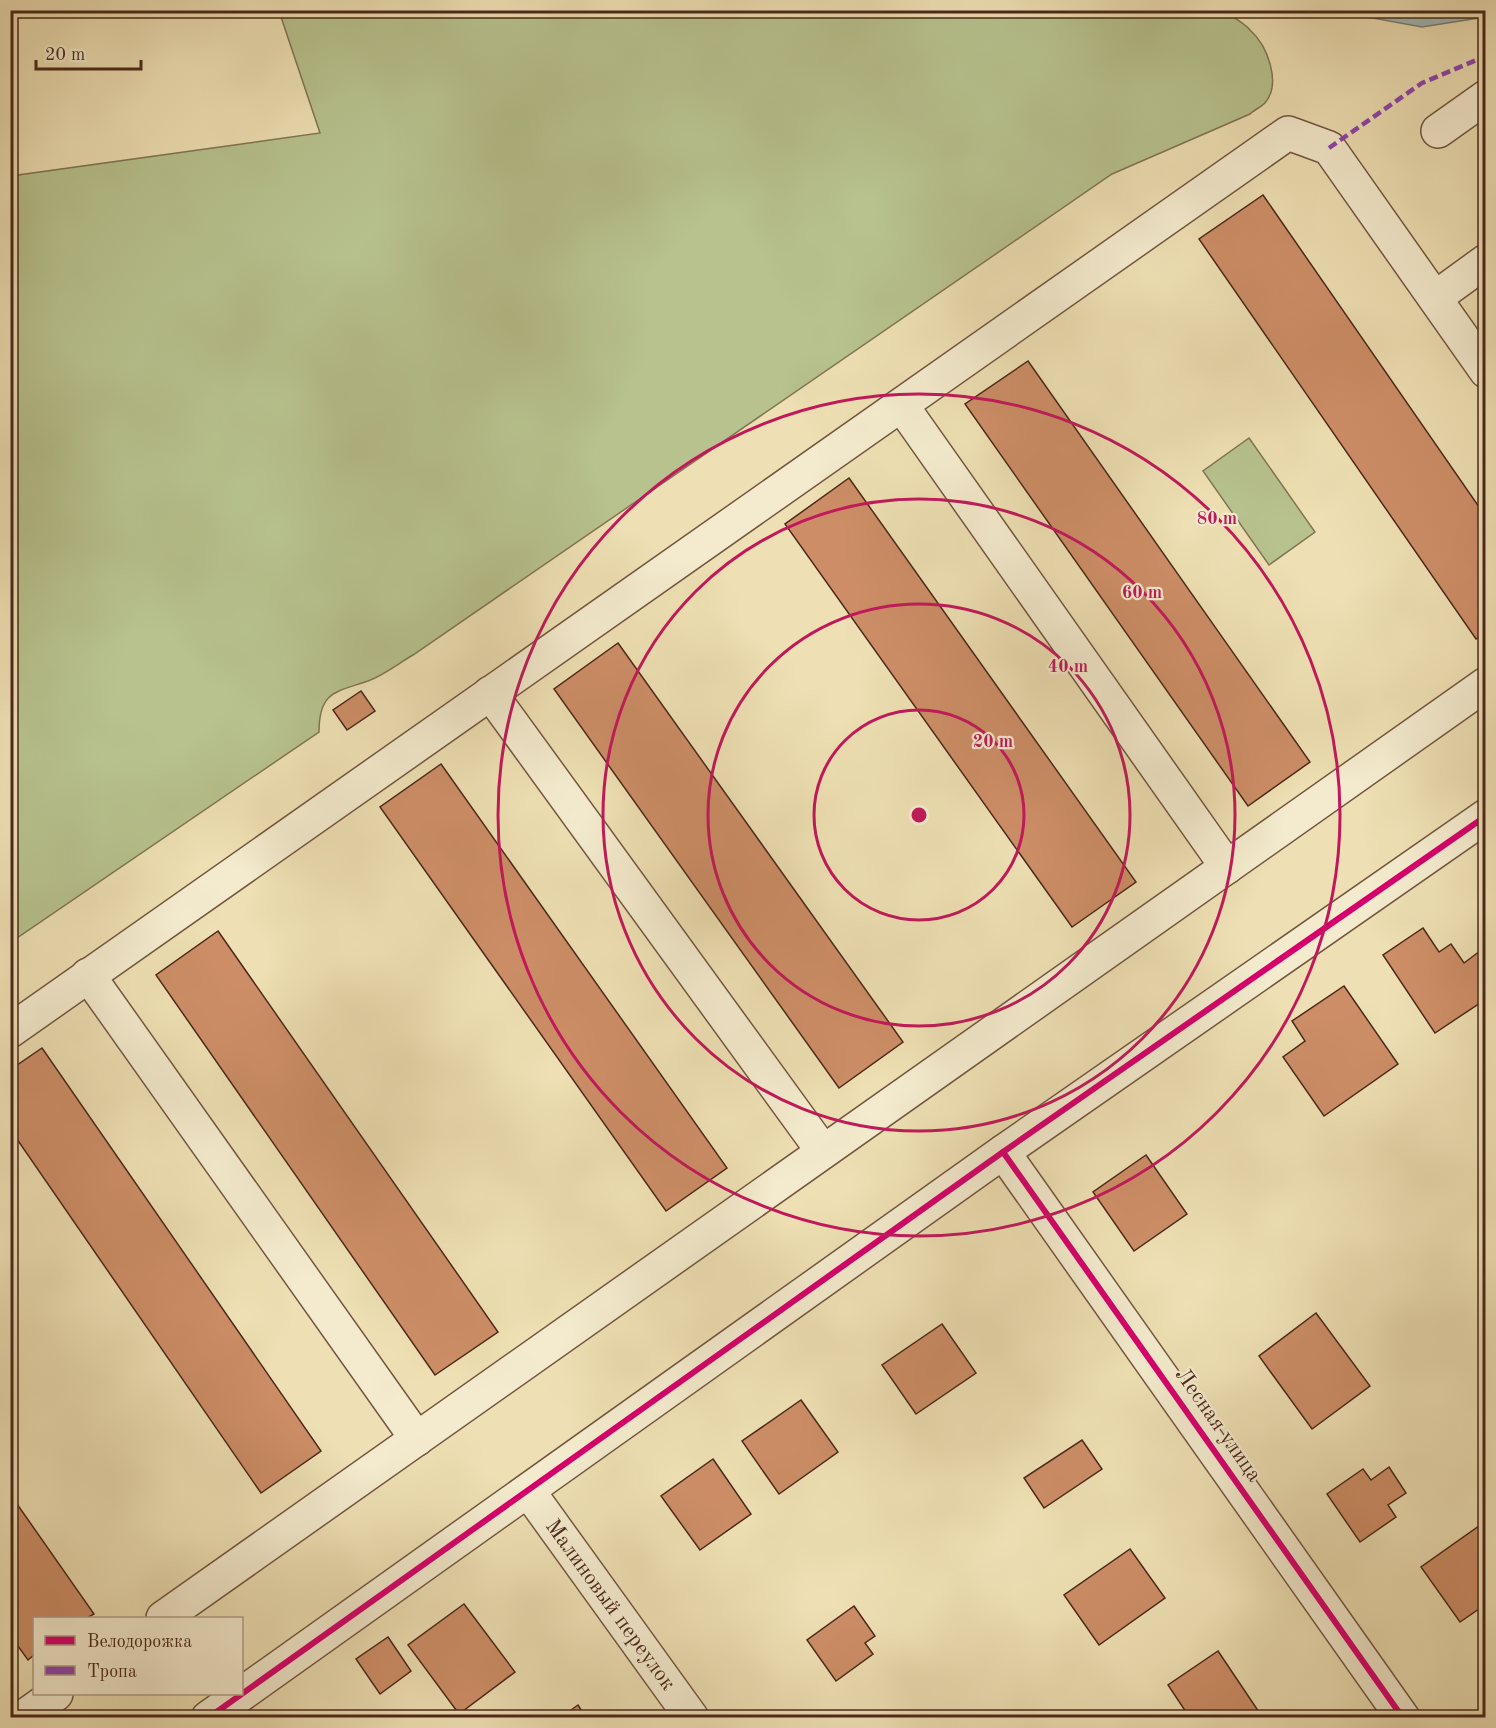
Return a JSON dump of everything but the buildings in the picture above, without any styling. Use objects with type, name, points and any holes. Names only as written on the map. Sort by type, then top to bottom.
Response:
[{"type":"street","points":[[1437,131],[1485,97]]},
{"type":"street","points":[[10,1030],[1288,134],[1329,148],[1485,371]]},
{"type":"street","points":[[1434,298],[1485,261]]},
{"type":"street","points":[[902,406],[1227,867]]},
{"type":"street","points":[[164,1617],[822,1150],[1485,684]]},
{"type":"street","points":[[490,693],[822,1150]]},
{"type":"street","points":[[243,1693],[529,1492],[1003,1152],[1485,816]]},
{"type":"street","points":[[88,975],[417,1439]]},
{"type":"street","name":"Лесная улица","points":[[1003,1152],[1403,1718]]},
{"type":"street","name":"Малиновый переулок","points":[[529,1492],[692,1718]]},
{"type":"street","points":[[22,1718],[55,1695]]},
{"type":"street","points":[[208,1718],[241,1695]]},
{"type":"green space","points":[[279,11],[1224,11],[1247,27],[1262,45],[1270,65],[1272,85],[1265,103],[1250,114],[1112,174],[413,655],[374,678],[332,695],[322,708],[319,732],[11,942],[11,176],[320,133]]},
{"type":"green space","points":[[1249,438],[1315,532],[1269,565],[1203,471]]},
{"type":"water","points":[[1485,10],[1485,17],[1422,27],[1334,11]]},
{"type":"marked path","points":[[1329,148],[1422,83],[1486,56]]},
{"type":"cycle path","points":[[243,1693],[1003,1152],[1486,816]]},
{"type":"cycle path","points":[[1003,1152],[1403,1718]]},
{"type":"cycle path","points":[[208,1718],[240,1695]]}]
